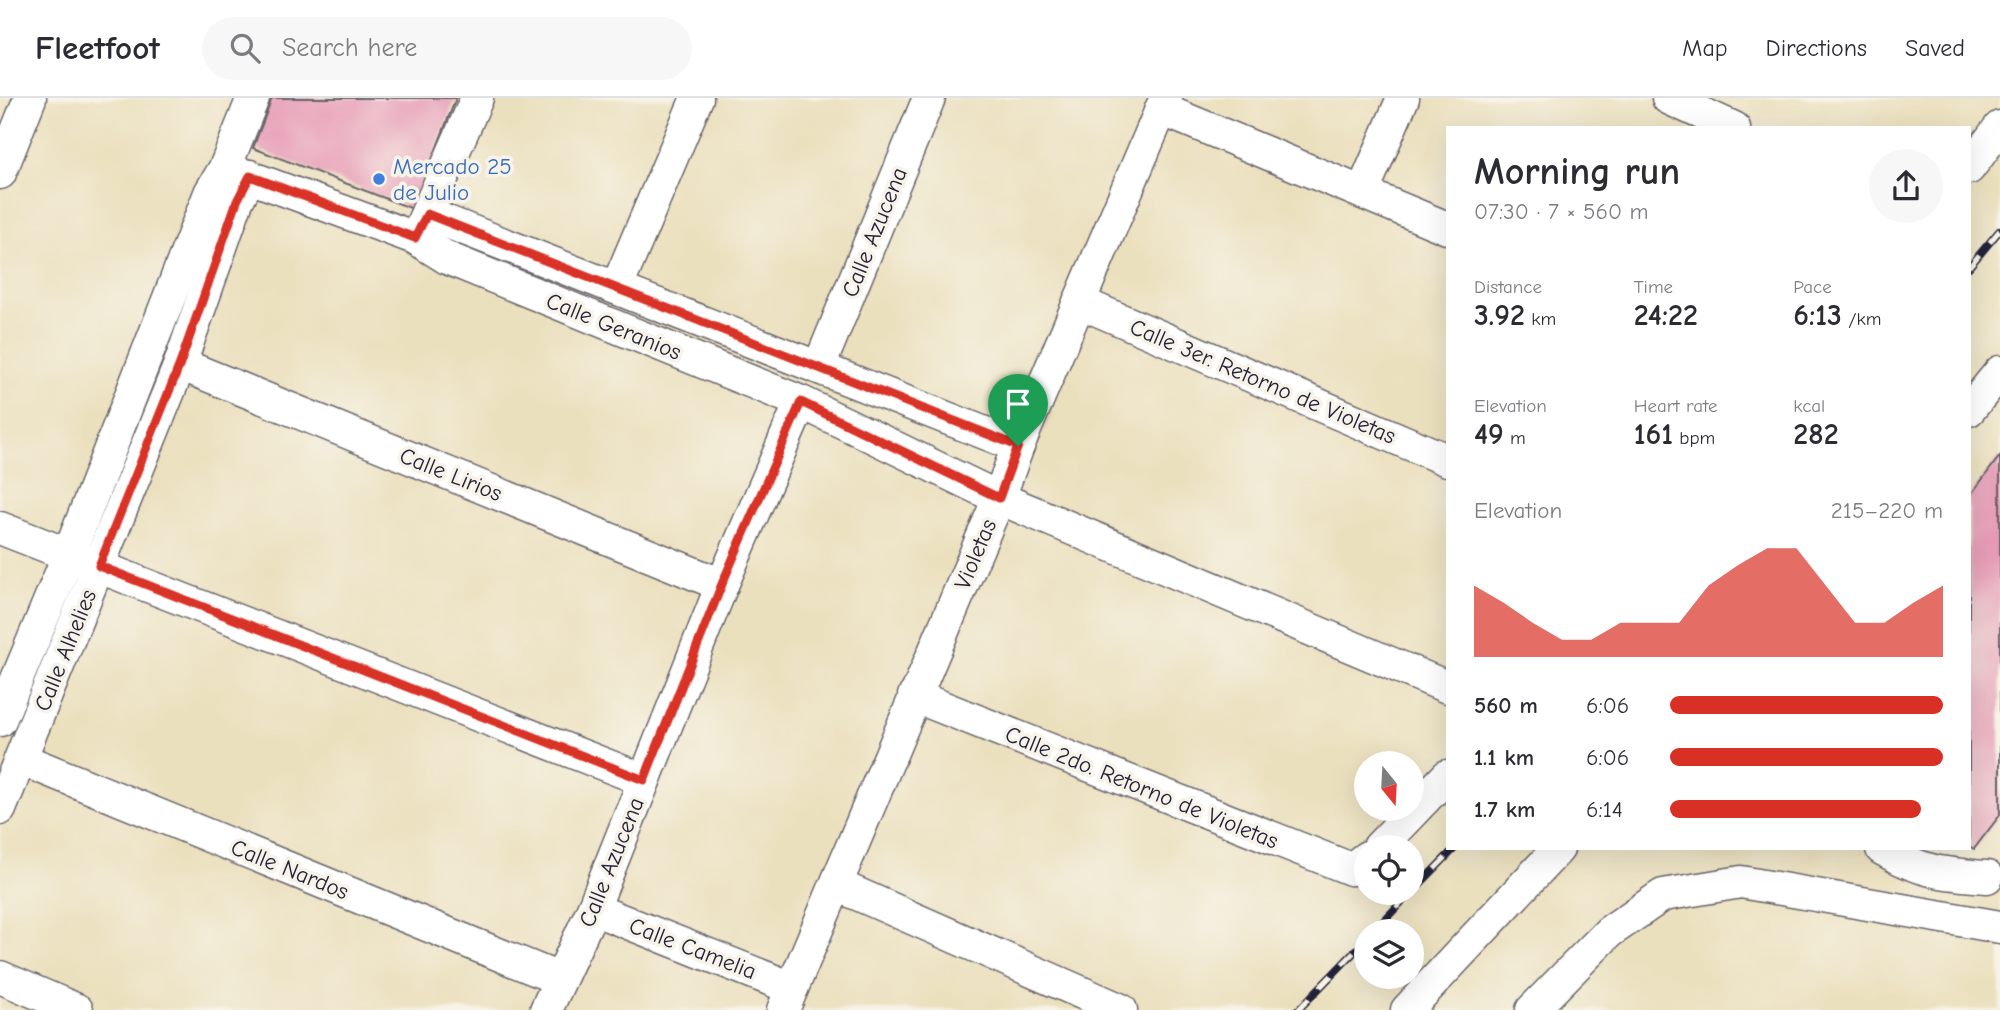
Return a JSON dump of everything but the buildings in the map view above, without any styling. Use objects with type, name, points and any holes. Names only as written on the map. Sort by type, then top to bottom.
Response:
[{"type":"street","points":[[0,173],[30,98]]},
{"type":"street","name":"Calle Alhelies","points":[[0,809],[180,364],[237,201],[237,172],[253,98]]},
{"type":"street","points":[[421,226],[477,98]]},
{"type":"street","points":[[617,287],[697,98]]},
{"type":"street","name":"Calle Azucena","points":[[819,367],[929,98]]},
{"type":"street","points":[[1363,191],[1403,98]]},
{"type":"street","points":[[1668,98],[1730,126]]},
{"type":"street","points":[[1163,104],[1446,228]]},
{"type":"street","name":"Violetas","points":[[787,999],[1163,104]]},
{"type":"street","points":[[1971,165],[2000,127]]},
{"type":"street","name":"Calle Alhelies","points":[[0,720],[69,554],[210,193],[237,172]]},
{"type":"street","name":"Calle Geranios","points":[[237,172],[617,287],[1018,446]]},
{"type":"street","name":"Calle Geranios","points":[[421,226],[447,258],[801,402],[999,498]]},
{"type":"street","name":"Calle 3er. Retorno de Violetas","points":[[1079,302],[1446,460]]},
{"type":"street","points":[[700,361],[713,325]]},
{"type":"street","name":"Calle Lirios","points":[[180,364],[722,584]]},
{"type":"street","points":[[1971,408],[2000,372]]},
{"type":"street","name":"Calle Azucena","points":[[547,1010],[593,909],[722,584],[801,402]]},
{"type":"street","points":[[999,498],[1446,687]]},
{"type":"street","points":[[0,528],[644,780]]},
{"type":"street","points":[[28,653],[60,663]]},
{"type":"street","name":"Calle 2do. Retorno de Violetas","points":[[914,696],[1351,869],[1354,867]]},
{"type":"street","name":"Calle Nardos","points":[[22,759],[559,979]]},
{"type":"street","points":[[1390,835],[1446,777]]},
{"type":"street","points":[[1407,1010],[1557,850]]},
{"type":"street","points":[[1884,850],[1908,864],[1945,874],[1996,872]]},
{"type":"street","points":[[1532,1010],[1609,932],[1663,895],[1741,882],[2000,927]]},
{"type":"street","points":[[836,885],[1121,1010]]},
{"type":"street","name":"Calle Camelia","points":[[593,909],[787,999]]},
{"type":"street","points":[[0,977],[77,1010]]},
{"type":"railway","points":[[1971,265],[2000,230]]},
{"type":"railway","points":[[1424,880],[1453,850]]},
{"type":"railway","points":[[1385,919],[1399,905]]},
{"type":"railway","points":[[1298,1010],[1354,952]]},
{"type":"place","name":"Mercado 25 de Julio","points":[[379,179]]},
{"type":"route","points":[[250,176],[415,238],[427,214],[1018,446],[999,498],[801,402],[722,584],[644,780],[99,566],[180,364],[237,201],[250,176]]}]
